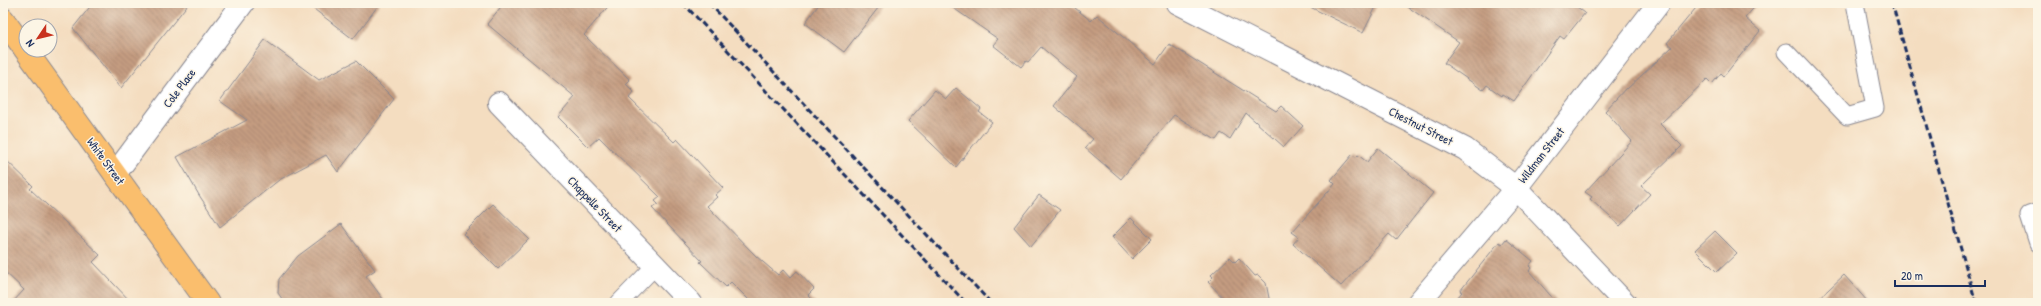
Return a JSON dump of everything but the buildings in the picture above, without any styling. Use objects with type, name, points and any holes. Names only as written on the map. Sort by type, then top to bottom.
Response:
[{"type":"main road","name":"White Street","points":[[7,31],[115,174],[208,303]]},
{"type":"street","name":"Cole Place","points":[[115,174],[243,3]]},
{"type":"street","name":"Chestnut Street","points":[[1178,3],[1465,149],[1516,188],[1625,303]]},
{"type":"street","name":"Wildman Street","points":[[1418,303],[1516,188],[1659,3]]},
{"type":"street","name":"Chappelle Street","points":[[499,103],[691,303]]},
{"type":"lane","points":[[1786,52],[1848,116],[1875,108],[1855,3]]},
{"type":"lane","points":[[2038,212],[2029,215],[2038,243]]},
{"type":"lane","points":[[618,303],[655,266]]},
{"type":"railway","points":[[683,3],[966,303]]},
{"type":"railway","points":[[709,3],[991,303]]},
{"type":"railway","points":[[1892,3],[1976,303]]}]
